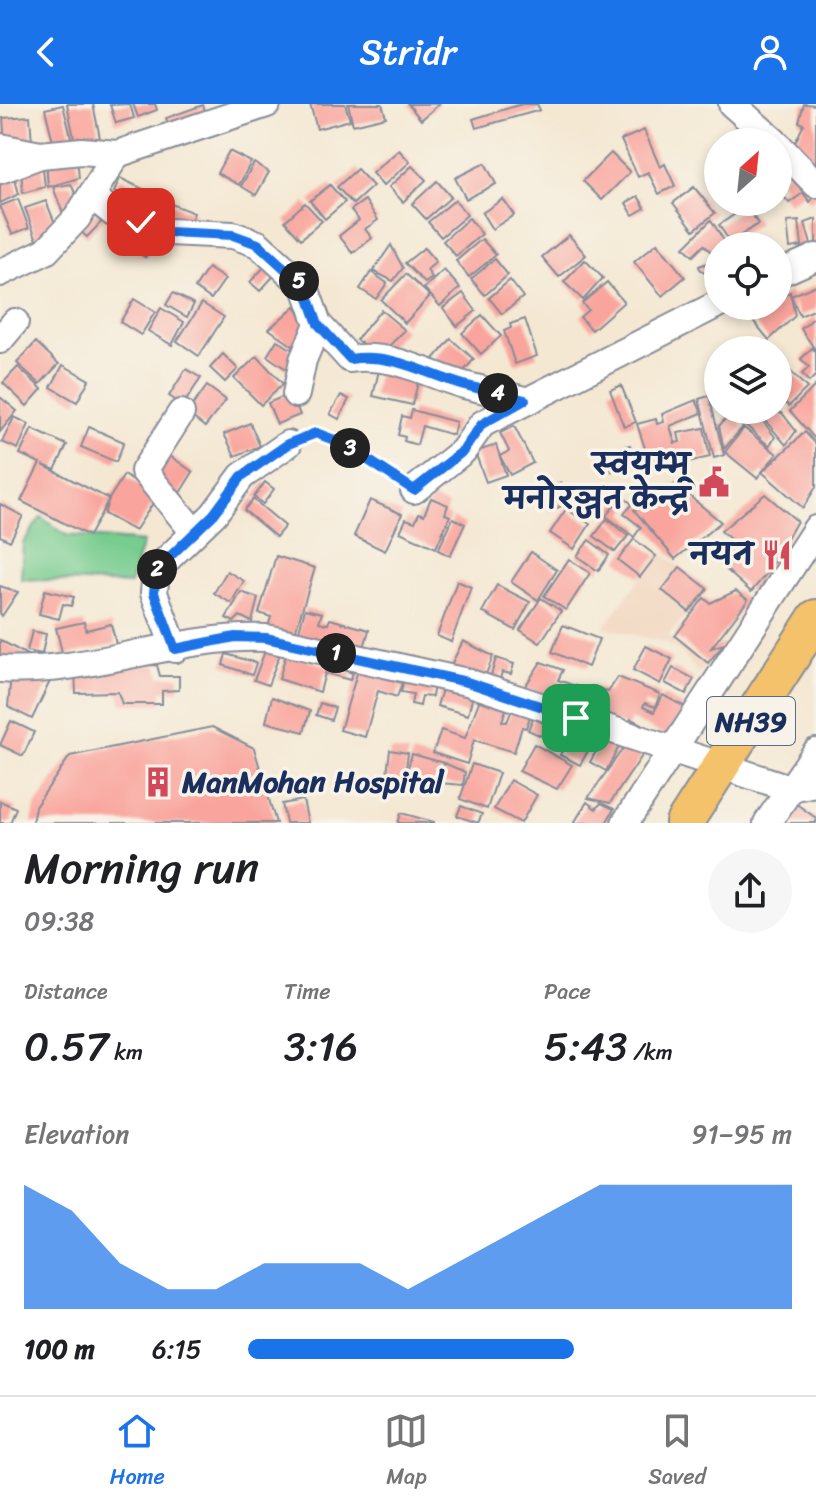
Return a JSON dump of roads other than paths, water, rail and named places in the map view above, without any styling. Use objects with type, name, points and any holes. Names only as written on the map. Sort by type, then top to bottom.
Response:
[{"type":"highway","name":"NH39","points":[[684,823],[816,618]]},
{"type":"street","points":[[0,170],[40,155],[82,151],[117,154],[267,104]]},
{"type":"street","points":[[732,104],[759,128]]},
{"type":"street","points":[[0,147],[40,155]]},
{"type":"street","points":[[0,273],[46,251],[92,196],[117,154]]},
{"type":"street","points":[[792,159],[816,184]]},
{"type":"street","points":[[92,196],[113,213],[168,232],[233,235],[258,244],[305,287],[318,324],[350,359],[366,356],[424,368],[461,384],[525,400]]},
{"type":"street","points":[[792,268],[816,257]]},
{"type":"street","points":[[414,490],[463,451],[482,424],[704,311]]},
{"type":"street","points":[[296,394],[303,360],[318,324]]},
{"type":"street","points":[[181,413],[144,471],[194,532]]},
{"type":"street","points":[[175,649],[153,581],[156,570],[214,514],[242,476],[288,444]]},
{"type":"street","points":[[625,823],[816,529]]},
{"type":"street","points":[[0,669],[22,671],[235,637],[266,638],[467,682],[789,788],[816,783]]},
{"type":"street","points":[[767,823],[816,752]]},
{"type":"place","name":"स्वयम्भू मनोरञ्जन केन्द्र","points":[[714,482]]},
{"type":"place","name":"नयन","points":[[777,555]]},
{"type":"place","name":"ManMohan Hospital","points":[[158,782]]}]
